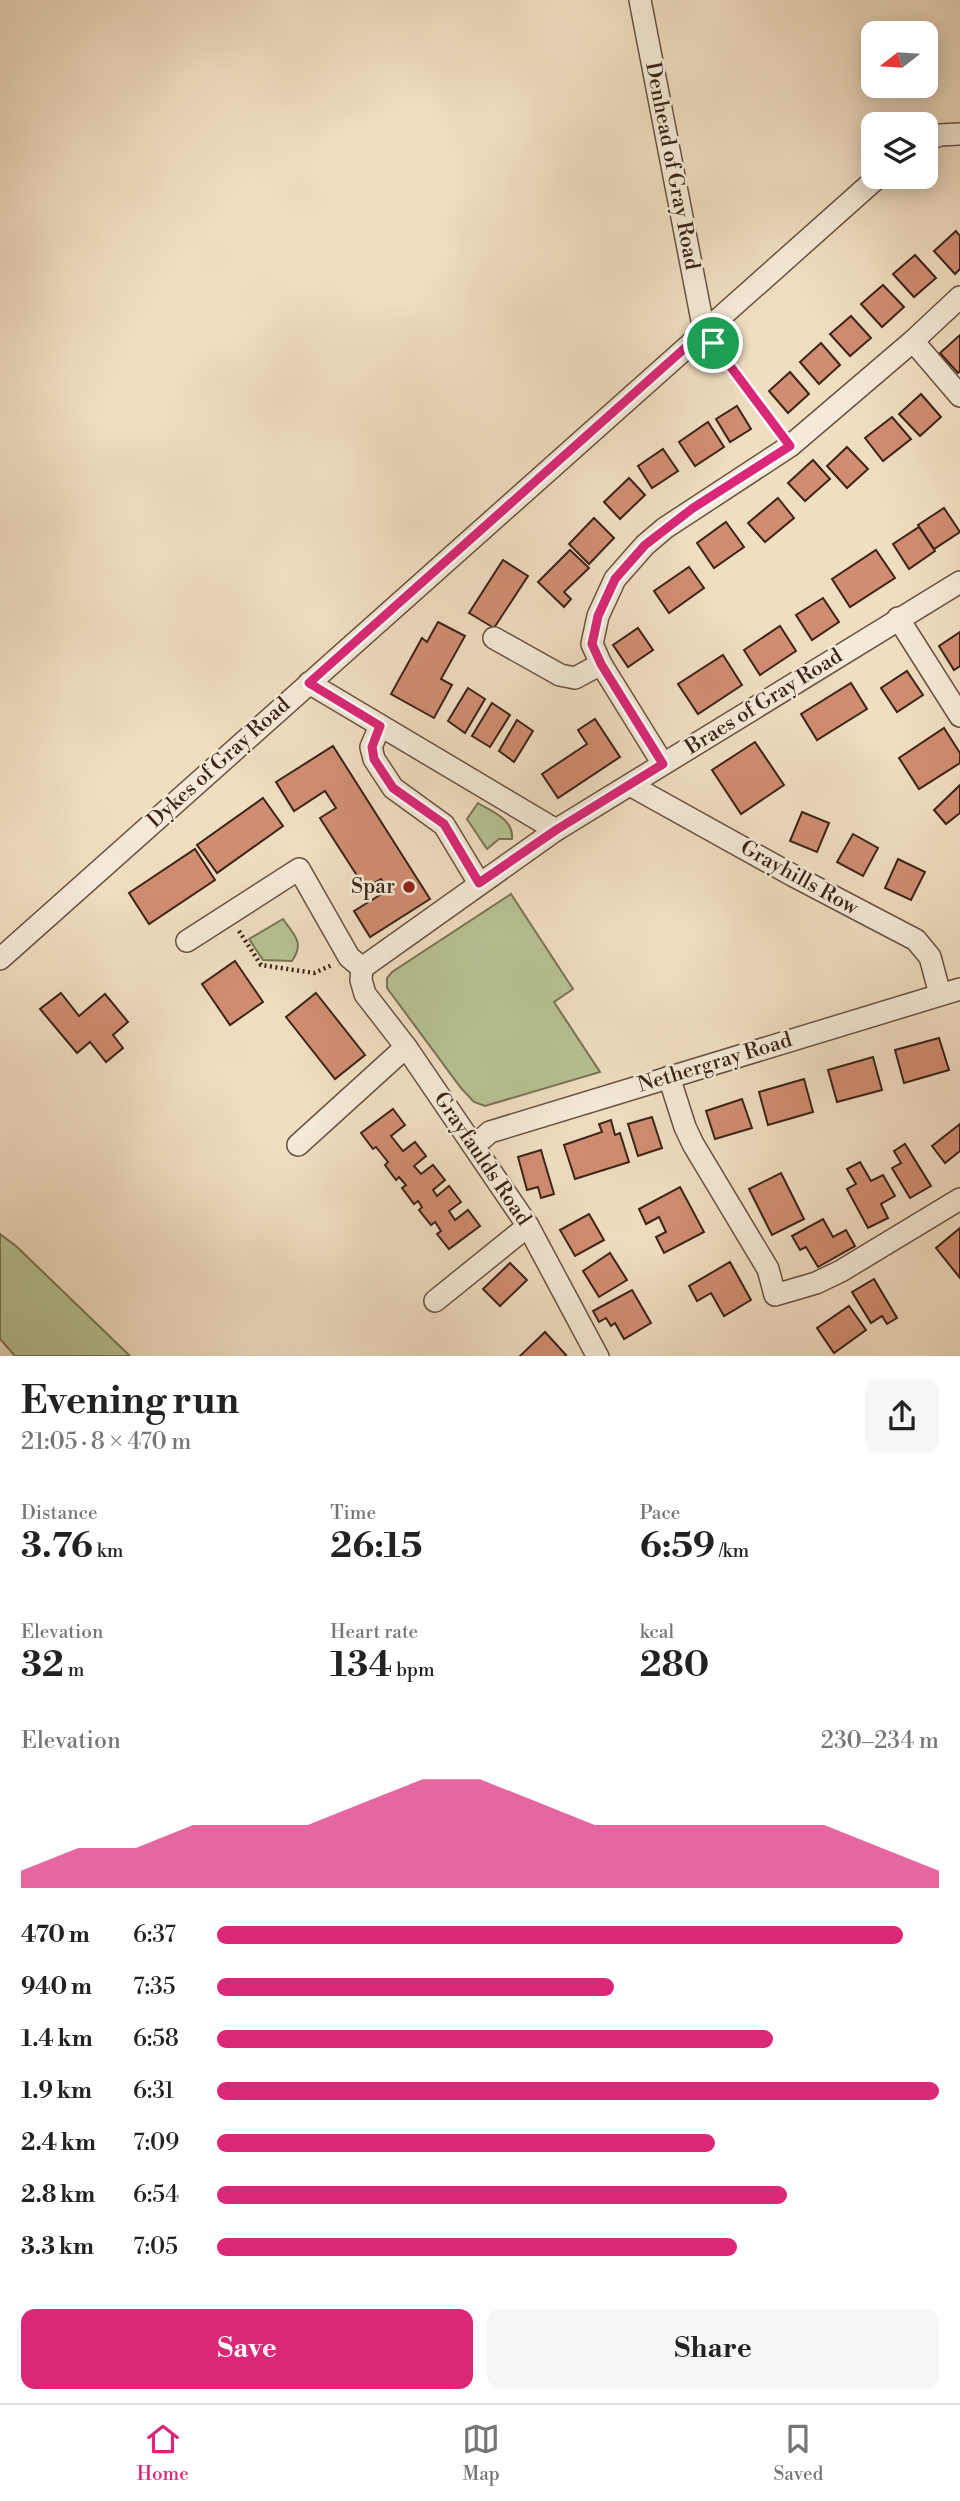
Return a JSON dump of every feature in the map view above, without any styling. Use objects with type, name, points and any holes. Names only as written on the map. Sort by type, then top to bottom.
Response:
[{"type":"street","name":"Denhead of Gray Road","points":[[640,0],[704,331]]},
{"type":"street","points":[[938,136],[960,134]]},
{"type":"street","name":"Dykes of Gray Road","points":[[0,959],[864,189]]},
{"type":"street","points":[[663,764],[601,664],[592,644],[598,616],[615,579],[645,545],[665,528],[790,446],[913,341],[960,297]]},
{"type":"street","points":[[913,341],[960,396]]},
{"type":"street","name":"Braes of Gray Road","points":[[356,963],[556,830],[960,582]]},
{"type":"street","points":[[898,618],[960,716]]},
{"type":"street","points":[[494,638],[560,675],[575,678],[601,664]]},
{"type":"street","points":[[309,683],[556,830]]},
{"type":"street","points":[[380,726],[372,747],[374,759],[393,788],[444,824],[479,883]]},
{"type":"street","name":"Grayhills Row","points":[[630,785],[804,882],[916,940],[930,957],[950,992]]},
{"type":"street","name":"Grayfaulds Road","points":[[228,915],[299,869],[356,963],[365,995],[406,1047],[528,1226],[598,1356]]},
{"type":"street","points":[[187,941],[228,915]]},
{"type":"street","name":"Nethergray Road","points":[[475,1145],[490,1132],[950,992]]},
{"type":"street","points":[[298,1145],[406,1047]]},
{"type":"street","points":[[669,1077],[692,1144],[768,1269],[775,1295],[816,1283],[841,1271],[960,1199]]},
{"type":"street","points":[[435,1301],[528,1226]]},
{"type":"path","points":[[704,331],[790,446]]},
{"type":"path","points":[[228,915],[261,965],[314,973],[356,963]]},
{"type":"green space","points":[[478,803],[506,821],[512,832],[512,839],[499,839],[487,849],[467,819]]},
{"type":"green space","points":[[511,894],[573,989],[554,1002],[600,1072],[485,1106],[474,1102],[461,1088],[387,988],[387,978],[392,972]]},
{"type":"green space","points":[[283,919],[298,944],[296,954],[292,961],[263,960],[249,939]]},
{"type":"green space","points":[[0,1234],[16,1246],[130,1356],[15,1356],[0,1339]]},
{"type":"building","points":[[956,231],[960,236],[960,269],[955,274],[934,251]]},
{"type":"building","points":[[915,255],[936,278],[914,297],[893,274]]},
{"type":"building","points":[[883,285],[904,307],[882,327],[861,304]]},
{"type":"building","points":[[851,316],[871,338],[850,356],[830,334]]},
{"type":"building","points":[[960,335],[960,371],[958,373],[940,353]]},
{"type":"building","points":[[821,343],[840,365],[819,384],[800,362]]},
{"type":"building","points":[[790,372],[809,394],[788,413],[769,391]]},
{"type":"building","points":[[921,394],[941,417],[920,436],[899,414]]},
{"type":"building","points":[[737,406],[751,429],[730,442],[716,419]]},
{"type":"building","points":[[892,417],[911,439],[883,461],[865,438]]},
{"type":"building","points":[[708,422],[724,447],[695,466],[679,442]]},
{"type":"building","points":[[847,447],[868,469],[847,488],[827,466]]},
{"type":"building","points":[[663,449],[678,471],[652,488],[638,466]]},
{"type":"building","points":[[813,460],[830,479],[805,501],[788,483]]},
{"type":"building","points":[[629,478],[645,495],[620,519],[604,502]]},
{"type":"building","points":[[778,498],[794,518],[765,542],[748,523]]},
{"type":"building","points":[[944,508],[960,532],[934,549],[918,525]]},
{"type":"building","points":[[594,518],[614,538],[589,564],[569,544]]},
{"type":"building","points":[[726,522],[744,547],[714,568],[697,543]]},
{"type":"building","points":[[919,527],[935,551],[909,569],[893,544]]},
{"type":"building","points":[[570,550],[589,568],[564,592],[571,599],[564,607],[538,582]]},
{"type":"building","points":[[876,550],[895,578],[850,607],[832,579]]},
{"type":"building","points":[[503,560],[528,576],[494,628],[469,613]]},
{"type":"building","points":[[689,567],[704,588],[669,613],[654,591]]},
{"type":"building","points":[[823,598],[839,622],[812,640],[796,615]]},
{"type":"building","points":[[438,622],[465,636],[441,679],[452,685],[434,718],[391,694],[422,638],[427,642]]},
{"type":"building","points":[[780,626],[796,651],[760,675],[744,650]]},
{"type":"building","points":[[638,628],[653,650],[628,667],[613,645]]},
{"type":"building","points":[[960,632],[960,666],[954,670],[939,646]]},
{"type":"building","points":[[723,655],[742,685],[698,714],[678,684]]},
{"type":"building","points":[[907,671],[923,695],[897,712],[881,688]]},
{"type":"building","points":[[851,683],[867,709],[817,740],[801,714]]},
{"type":"building","points":[[468,688],[485,699],[465,733],[448,721]]},
{"type":"building","points":[[492,703],[510,715],[490,747],[472,736]]},
{"type":"building","points":[[595,719],[620,757],[558,798],[542,774],[587,744],[578,730]]},
{"type":"building","points":[[517,720],[533,731],[514,762],[499,751]]},
{"type":"building","points":[[944,728],[960,753],[960,763],[919,789],[899,758]]},
{"type":"building","points":[[755,742],[784,785],[741,814],[712,770]]},
{"type":"building","points":[[333,746],[430,899],[370,937],[354,911],[388,890],[381,879],[365,888],[320,818],[336,808],[325,791],[294,811],[276,782]]},
{"type":"building","points":[[960,785],[960,813],[946,824],[934,810]]},
{"type":"building","points":[[263,798],[283,826],[217,873],[197,845]]},
{"type":"building","points":[[802,812],[829,823],[817,852],[790,841]]},
{"type":"building","points":[[853,834],[878,848],[863,876],[837,862]]},
{"type":"building","points":[[195,849],[215,880],[149,924],[129,893]]},
{"type":"building","points":[[898,859],[925,872],[911,900],[885,888]]},
{"type":"building","points":[[235,961],[263,1002],[230,1025],[202,984]]},
{"type":"building","points":[[61,993],[79,1016],[105,994],[128,1022],[113,1035],[123,1048],[106,1062],[90,1042],[77,1053],[40,1009]]},
{"type":"building","points":[[316,993],[365,1055],[335,1079],[286,1017]]},
{"type":"building","points":[[939,1038],[949,1070],[904,1083],[895,1050]]},
{"type":"building","points":[[873,1057],[882,1090],[837,1102],[828,1070]]},
{"type":"building","points":[[804,1079],[813,1112],[768,1125],[759,1092]]},
{"type":"building","points":[[742,1099],[752,1128],[715,1139],[706,1111]]},
{"type":"building","points":[[393,1109],[405,1125],[391,1136],[403,1151],[415,1142],[426,1156],[414,1166],[421,1174],[433,1165],[445,1180],[433,1190],[437,1196],[449,1186],[461,1202],[449,1211],[455,1220],[468,1210],[480,1226],[449,1249],[437,1234],[441,1231],[435,1222],[431,1225],[419,1210],[422,1207],[418,1201],[414,1204],[402,1188],[406,1185],[399,1177],[396,1180],[385,1165],[388,1162],[376,1147],[373,1149],[361,1133]]},
{"type":"building","points":[[652,1117],[662,1148],[638,1156],[628,1124]]},
{"type":"building","points":[[611,1120],[615,1135],[620,1133],[629,1162],[575,1179],[564,1145],[602,1132],[599,1124]]},
{"type":"building","points":[[960,1124],[960,1151],[945,1163],[932,1146]]},
{"type":"building","points":[[905,1144],[931,1186],[910,1198],[892,1168],[901,1163],[894,1151]]},
{"type":"building","points":[[541,1150],[554,1194],[541,1198],[538,1187],[527,1190],[518,1157]]},
{"type":"building","points":[[860,1162],[871,1181],[883,1175],[895,1196],[881,1204],[888,1218],[868,1228],[847,1189],[856,1184],[847,1169]]},
{"type":"building","points":[[781,1173],[804,1219],[772,1235],[749,1189]]},
{"type":"building","points":[[680,1187],[704,1232],[664,1253],[656,1237],[666,1232],[659,1217],[646,1224],[639,1209]]},
{"type":"building","points":[[589,1214],[604,1240],[575,1256],[560,1230]]},
{"type":"building","points":[[823,1219],[833,1237],[846,1230],[855,1246],[818,1267],[806,1247],[800,1250],[792,1236]]},
{"type":"building","points":[[960,1228],[960,1278],[936,1248]]},
{"type":"building","points":[[610,1253],[627,1280],[599,1297],[583,1271]]},
{"type":"building","points":[[730,1262],[751,1300],[724,1316],[711,1293],[697,1301],[689,1286]]},
{"type":"building","points":[[510,1263],[527,1280],[500,1306],[483,1289]]},
{"type":"building","points":[[874,1279],[897,1318],[887,1324],[882,1316],[871,1323],[852,1292]]},
{"type":"building","points":[[632,1290],[651,1323],[624,1339],[615,1323],[611,1326],[606,1318],[599,1322],[593,1311]]},
{"type":"building","points":[[849,1306],[866,1330],[834,1353],[817,1328]]},
{"type":"building","points":[[545,1332],[566,1355],[565,1356],[520,1356]]},
{"type":"place","name":"Spar","points":[[409,887]]},
{"type":"route","points":[[704,331],[713,343],[790,446],[693,508],[645,545],[615,579],[598,616],[592,644],[601,664],[663,764],[556,830],[479,883],[444,824],[393,788],[374,759],[372,747],[380,726],[309,683],[704,331]]}]
